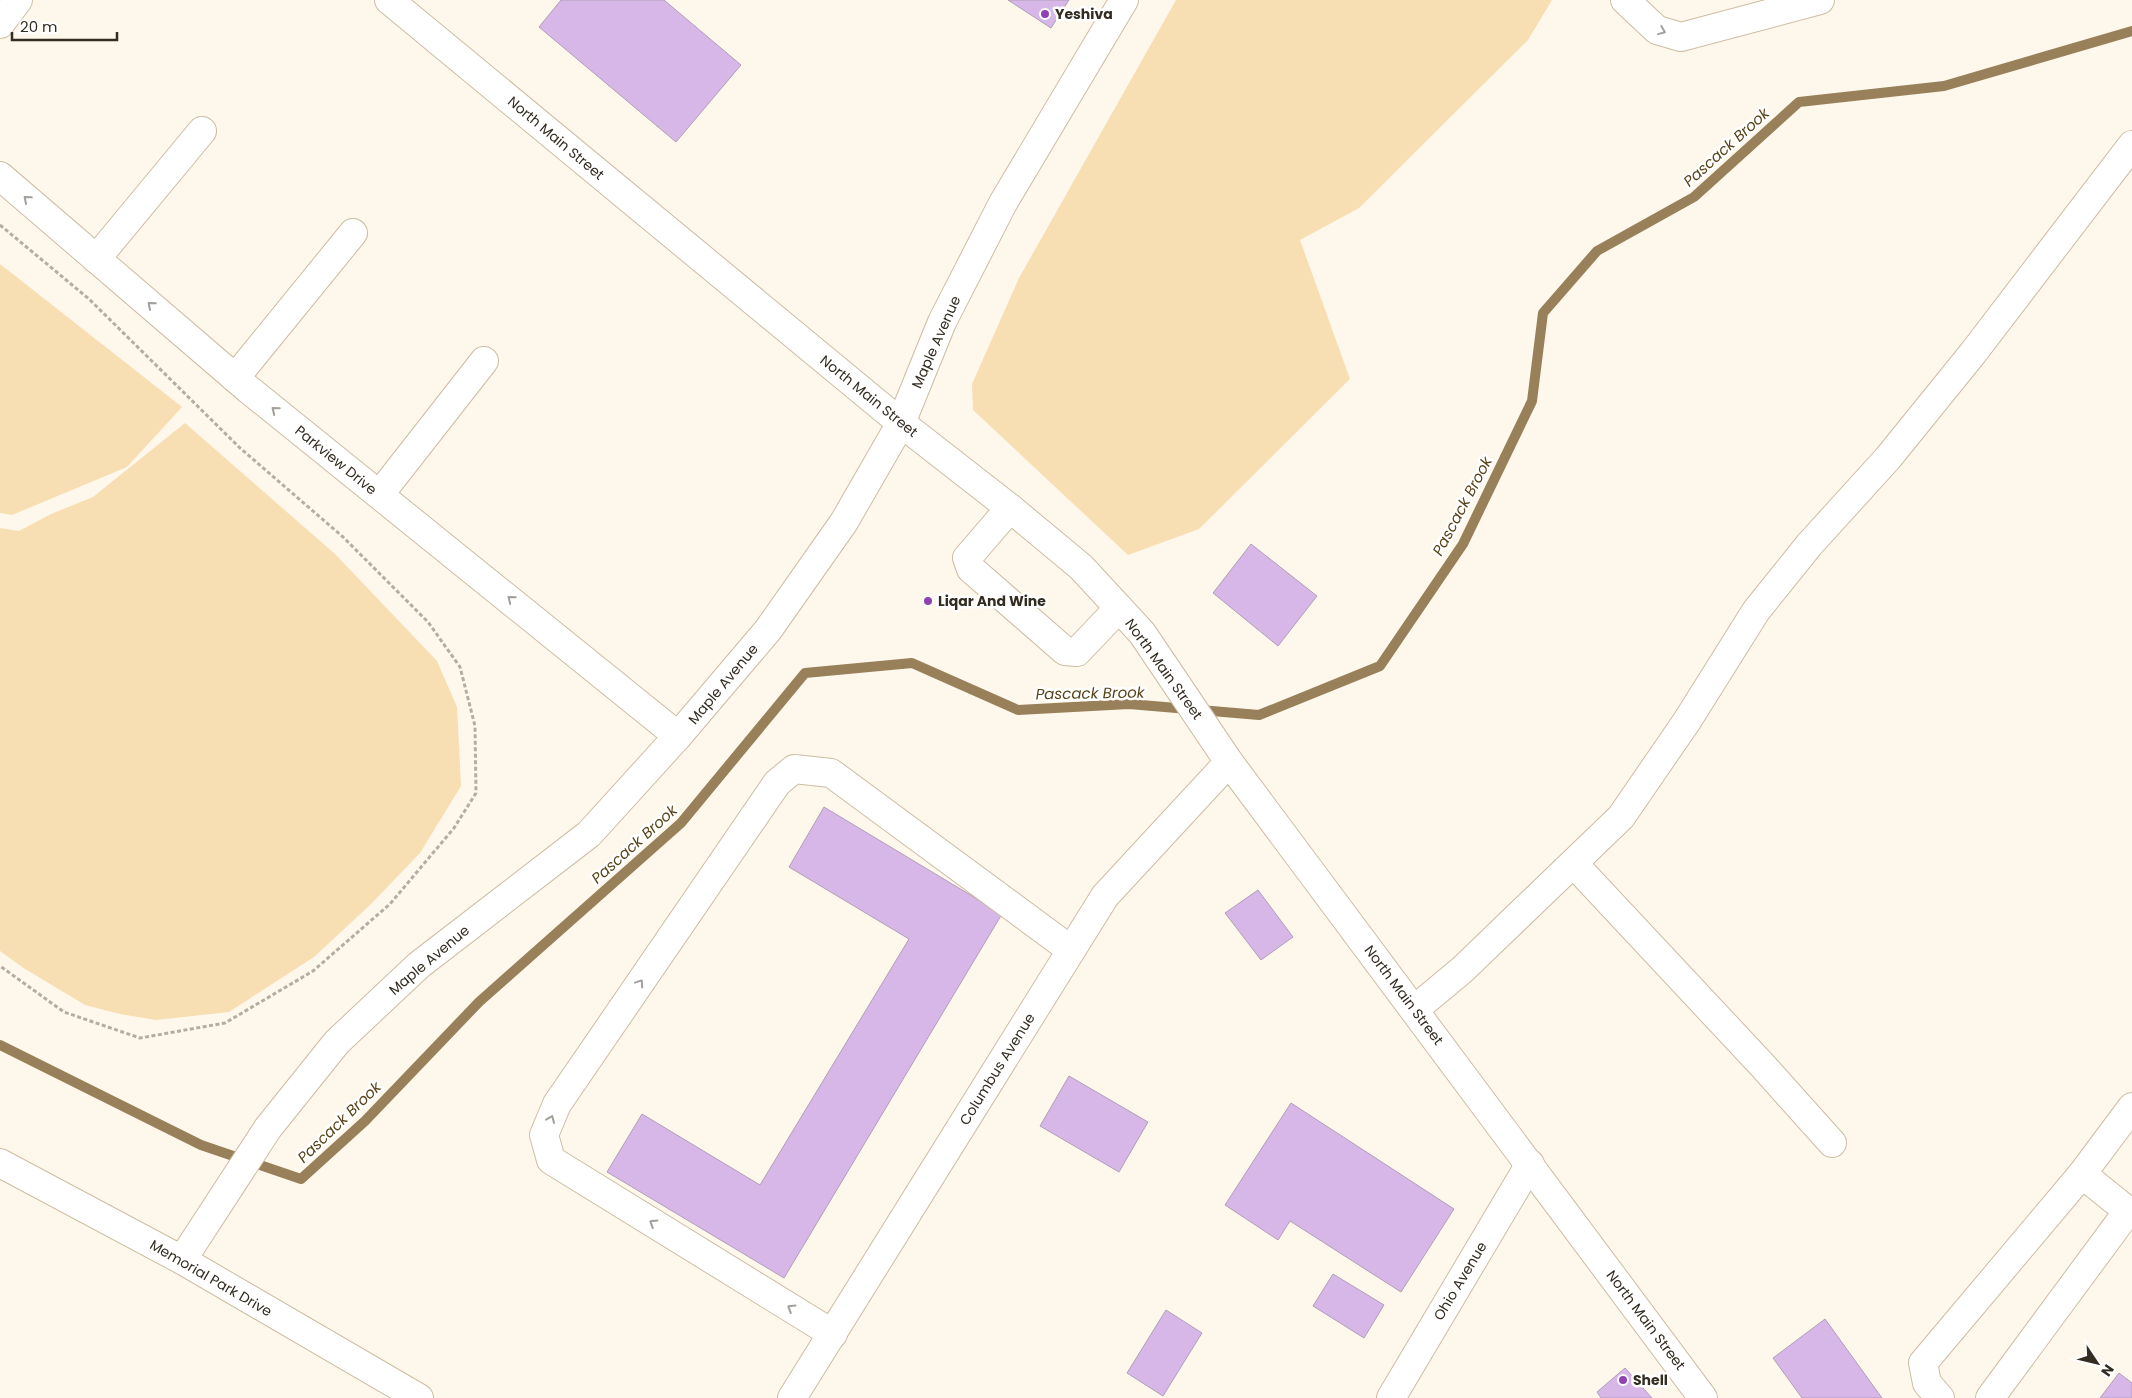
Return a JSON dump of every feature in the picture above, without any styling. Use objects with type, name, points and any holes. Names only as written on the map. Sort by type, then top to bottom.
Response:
[{"type":"street","points":[[0,24],[18,0]]},
{"type":"street","name":"North Main Street","points":[[389,0],[901,422],[1081,567],[1142,633],[1230,762],[1703,1398]]},
{"type":"street","name":"Maple Avenue","points":[[182,1260],[268,1128],[337,1042],[419,965],[589,834],[678,736],[768,630],[844,522],[901,422],[942,322],[1003,203],[1124,0]]},
{"type":"street","points":[[1625,0],[1658,30],[1681,37],[1820,0]]},
{"type":"street","points":[[96,259],[202,132]]},
{"type":"street","points":[[1415,1009],[1462,970],[1621,817],[1687,721],[1756,611],[1809,545],[1888,458],[1955,375],[2132,145]]},
{"type":"street","name":"Parkview Drive","points":[[0,176],[235,378],[678,736]]},
{"type":"street","points":[[235,378],[353,233]]},
{"type":"street","points":[[380,494],[484,361]]},
{"type":"street","points":[[1010,508],[967,558],[971,569],[1065,651],[1077,652],[1119,608]]},
{"type":"street","name":"Columbus Avenue","points":[[792,1398],[1105,896],[1230,762]]},
{"type":"street","points":[[832,1334],[551,1160],[544,1135],[557,1104],[777,784],[794,769],[831,773],[1071,950]]},
{"type":"street","points":[[1574,864],[1655,949],[1832,1143]]},
{"type":"street","points":[[1940,1398],[1927,1383],[1923,1363],[2082,1174],[2132,1107]]},
{"type":"street","name":"Memorial Park Drive","points":[[0,1163],[182,1260],[419,1398]]},
{"type":"street","name":"Ohio Avenue","points":[[1391,1398],[1530,1164]]},
{"type":"street","points":[[1990,1398],[2128,1211],[2082,1174]]},
{"type":"path","points":[[0,225],[88,299],[240,448],[343,537],[428,622],[460,668],[475,726],[476,793],[454,828],[390,904],[313,971],[225,1023],[140,1038],[64,1012],[0,966]]},
{"type":"shaded area","points":[[1176,0],[1552,0],[1528,40],[1359,208],[1300,240],[1350,379],[1199,529],[1128,555],[973,410],[972,384],[1019,278]]},
{"type":"shaded area","points":[[0,264],[182,407],[127,467],[12,515],[0,513]]},
{"type":"shaded area","points":[[185,423],[335,554],[437,661],[457,707],[461,786],[420,853],[370,905],[314,957],[229,1012],[156,1020],[120,1014],[85,1005],[22,967],[0,951],[0,528],[19,531],[51,514],[93,497]]},
{"type":"building","points":[[561,0],[664,0],[741,65],[676,142],[539,27]]},
{"type":"building","name":"Yeshiva","points":[[1008,0],[1069,0],[1051,28]]},
{"type":"building","points":[[1251,544],[1317,596],[1278,646],[1213,593]]},
{"type":"building","points":[[824,807],[1002,914],[784,1278],[607,1172],[642,1114],[760,1185],[909,939],[789,867]]},
{"type":"building","points":[[1258,890],[1293,937],[1261,960],[1225,913]]},
{"type":"building","points":[[1069,1076],[1148,1122],[1119,1172],[1040,1126]]},
{"type":"building","points":[[1291,1103],[1454,1209],[1401,1292],[1290,1221],[1278,1240],[1225,1205]]},
{"type":"building","points":[[1333,1274],[1384,1305],[1364,1338],[1313,1306]]},
{"type":"building","points":[[1166,1310],[1202,1333],[1163,1396],[1127,1373]]},
{"type":"building","points":[[1825,1319],[1882,1398],[1802,1398],[1773,1358]]},
{"type":"building","name":"Shell","points":[[1625,1368],[1652,1398],[1601,1398],[1597,1392]]},
{"type":"building","points":[[2119,1373],[2132,1383],[2132,1398],[2100,1398]]},
{"type":"waterway","name":"Pascack Brook","points":[[0,1045],[201,1145],[301,1179],[365,1121],[479,1002],[681,823],[805,673],[912,663],[1018,710],[1129,704],[1259,715],[1380,666],[1463,544],[1532,401],[1543,313],[1597,251],[1694,197],[1799,102],[1944,86],[2132,31]]},
{"type":"place","name":"Yeshiva","points":[[1045,14]]},
{"type":"place","name":"Liqar And Wine","points":[[928,601]]},
{"type":"place","name":"Shell","points":[[1623,1380]]}]
